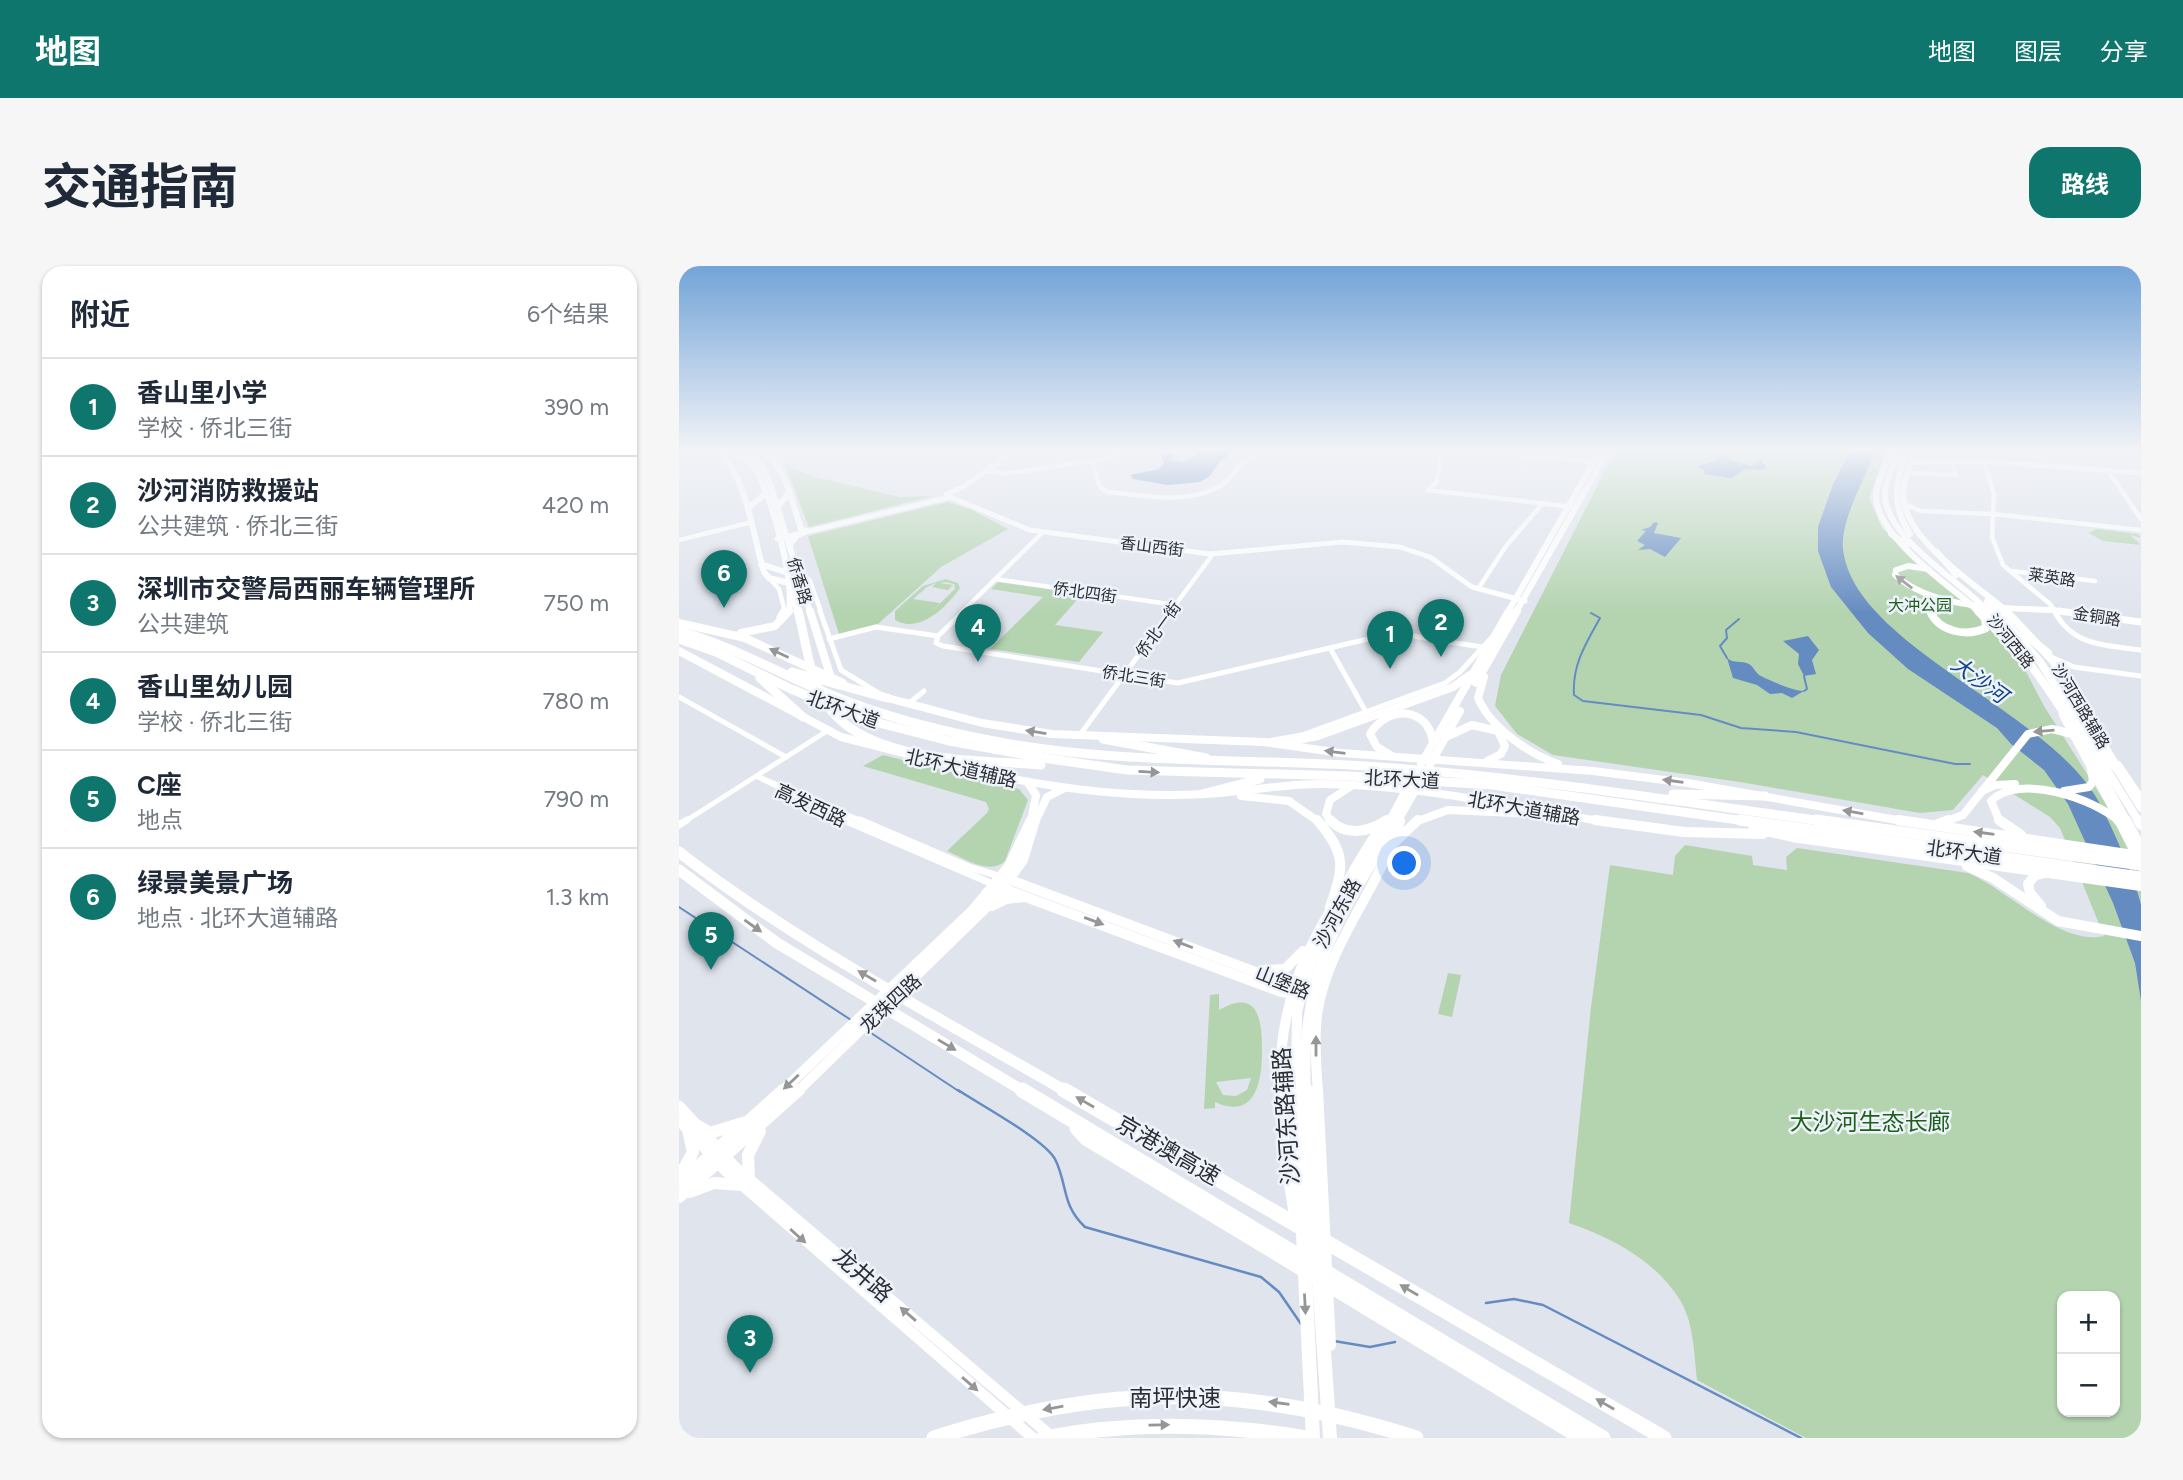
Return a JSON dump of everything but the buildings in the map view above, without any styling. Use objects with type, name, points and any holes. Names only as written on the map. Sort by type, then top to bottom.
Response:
[{"type":"highway","points":[[789,583],[824,702],[836,718],[871,739],[1010,778]]},
{"type":"highway","name":"北环大道","points":[[679,631],[715,641],[861,707],[982,739],[1101,757],[1246,765],[1403,768],[1606,790],[2051,848],[2141,864]]},
{"type":"highway","name":"北环大道","points":[[679,639],[716,652],[753,672],[842,711],[916,733],[1006,752],[1126,770],[1457,782],[1638,805],[2060,869],[2141,877]]},
{"type":"highway","points":[[762,663],[842,688],[887,698]]},
{"type":"highway","points":[[753,672],[803,717]]},
{"type":"highway","points":[[1104,739],[1246,765]]},
{"type":"highway","points":[[930,754],[973,761],[1126,770]]},
{"type":"highway","points":[[1202,794],[1248,781],[1316,775]]},
{"type":"highway","points":[[1606,790],[1765,796]]},
{"type":"highway","points":[[1638,805],[1796,837]]},
{"type":"highway","name":"京港澳高速","points":[[679,852],[736,896],[793,933],[1664,1438]]},
{"type":"highway","name":"京港澳高速","points":[[679,870],[777,943],[1603,1438]]},
{"type":"highway","points":[[1068,1119],[1086,1138],[1582,1438]]},
{"type":"highway","name":"南坪快速","points":[[934,1438],[995,1419],[1065,1405],[1099,1400],[1202,1395],[1318,1410],[1387,1427],[1416,1438]]},
{"type":"highway","name":"南坪快速","points":[[1042,1438],[1153,1425],[1211,1426],[1305,1438]]},
{"type":"main road","points":[[719,631],[748,633],[779,622],[790,610],[789,583],[768,577],[761,564],[746,504]]},
{"type":"main road","points":[[748,508],[753,504]]},
{"type":"main road","name":"侨香路","points":[[767,504],[789,583]]},
{"type":"main road","name":"侨香路","points":[[777,504],[831,678]]},
{"type":"main road","points":[[778,507],[780,504]]},
{"type":"main road","points":[[794,504],[801,529],[807,531]]},
{"type":"main road","name":"沙河东路","points":[[1464,698],[1484,647],[1497,633],[1577,504]]},
{"type":"main road","name":"沙河东路","points":[[1330,1438],[1304,1049],[1314,980],[1327,947],[1396,817],[1464,698],[1490,662],[1577,504]]},
{"type":"main road","name":"沙河西路辅路","points":[[1876,504],[1891,534],[1984,616],[2039,677]]},
{"type":"main road","name":"沙河西路","points":[[1887,504],[1891,516],[1906,539],[1999,622],[2062,713],[2115,798],[2141,848]]},
{"type":"main road","name":"沙河西路","points":[[1895,504],[1908,532],[2003,616],[2041,663],[2141,825]]},
{"type":"main road","name":"沙河西路辅路","points":[[1903,504],[1908,516],[1937,552],[2014,617],[2050,655],[2105,749]]},
{"type":"main road","points":[[772,522],[807,531]]},
{"type":"main road","points":[[790,545],[794,538],[807,531]]},
{"type":"main road","points":[[1891,534],[1930,561]]},
{"type":"main road","points":[[1937,552],[1956,575]]},
{"type":"main road","points":[[761,564],[785,572]]},
{"type":"main road","points":[[1952,564],[2008,602],[2055,612]]},
{"type":"main road","points":[[1933,571],[1905,566],[1898,568],[1895,574],[1899,582],[1914,590],[1958,601],[2055,612]]},
{"type":"main road","points":[[1958,601],[1938,604],[1931,608],[1931,614],[1946,628],[1969,633],[1986,628],[1984,616]]},
{"type":"main road","points":[[2050,655],[2043,640],[2025,616],[2055,612]]},
{"type":"main road","points":[[2003,616],[2050,655]]},
{"type":"main road","name":"北环大道辅路","points":[[679,623],[755,642],[831,678],[887,698],[982,723],[1077,737],[1176,737],[1264,742],[1403,758],[1593,771],[1765,796],[2051,848],[2141,856]]},
{"type":"main road","name":"北环大道辅路","points":[[679,651],[827,731],[892,751],[1028,783],[1065,788],[1202,794],[1318,784],[1429,790],[1555,814],[1684,832],[1796,837],[2060,869],[2141,886]]},
{"type":"main road","points":[[1490,662],[1478,692],[1482,706],[1539,758],[1593,771]]},
{"type":"main road","points":[[1264,742],[1310,738],[1453,687],[1468,677],[1479,664]]},
{"type":"main road","name":"沙河西路辅路","points":[[2062,713],[2123,824],[2141,864]]},
{"type":"main road","points":[[1403,758],[1377,747],[1371,739],[1372,729],[1380,720],[1392,714],[1419,716],[1433,728],[1438,743],[1464,726],[1492,727],[1504,739],[1504,751],[1493,759],[1467,762]]},
{"type":"main road","points":[[1920,824],[1939,824],[1959,818],[2026,736],[2039,730],[2071,733],[2105,749],[2141,799]]},
{"type":"main road","points":[[2105,749],[2118,771]]},
{"type":"main road","points":[[1979,793],[1989,786],[2007,784],[2076,791],[2089,787],[2093,782],[2091,769]]},
{"type":"main road","name":"沙河西路辅路","points":[[2118,771],[2141,808]]},
{"type":"main road","name":"龙珠四路","points":[[911,977],[1003,883],[1021,846],[1036,802],[1035,790],[1028,783]]},
{"type":"main road","points":[[1368,785],[1343,789],[1328,803],[1326,810],[1329,820],[1347,831],[1367,831],[1396,817]]},
{"type":"main road","name":"龙珠四路","points":[[679,1197],[845,1038],[980,915],[1030,845],[1041,803],[1051,793],[1065,788]]},
{"type":"main road","points":[[2051,848],[2004,825],[1992,809],[1994,796],[2015,790],[2075,797],[2097,805],[2123,824]]},
{"type":"main road","points":[[1202,794],[1265,796],[1292,801],[1310,812],[1338,847],[1342,871],[1330,907]]},
{"type":"main road","points":[[1320,997],[1338,947],[1393,845],[1408,826],[1432,812],[1451,809],[1555,814]]},
{"type":"main road","points":[[1393,845],[1396,817]]},
{"type":"main road","name":"沙河东路","points":[[1313,1438],[1294,1060],[1299,1003],[1320,941],[1396,817]]},
{"type":"main road","name":"沙河东路辅路","points":[[1302,1249],[1286,1167],[1280,1088],[1280,1042],[1292,990],[1311,941],[1377,832],[1396,817]]},
{"type":"main road","points":[[1929,855],[1985,873],[2044,914],[2141,936]]},
{"type":"main road","points":[[2060,869],[2035,875],[2029,880],[2029,888],[2043,908],[2070,922],[2141,928]]},
{"type":"main road","name":"山堡路","points":[[1003,883],[1030,898],[1292,990],[1320,997]]},
{"type":"main road","name":"山堡路","points":[[1003,883],[1247,968],[1292,990]]},
{"type":"main road","points":[[980,915],[1006,900],[1030,898]]},
{"type":"main road","points":[[1247,968],[1285,969],[1311,941],[1314,950],[1319,954],[1327,954],[1338,947]]},
{"type":"main road","name":"沙河东路辅路","points":[[1320,997],[1316,1036],[1317,1096],[1330,1327],[1327,1402]]},
{"type":"main road","points":[[679,1181],[693,1152],[691,1127],[710,1133],[762,1118]]},
{"type":"main road","points":[[679,1197],[714,1183],[745,1182],[746,1163],[762,1118]]},
{"type":"main road","name":"龙珠四路","points":[[679,1181],[719,1157]]},
{"type":"street","name":"香山西街","points":[[777,538],[914,504]]},
{"type":"street","name":"香山西街","points":[[970,504],[1023,529],[1213,554],[1343,542],[1393,546],[1430,557],[1478,589],[1525,601]]},
{"type":"street","points":[[1478,589],[1506,546],[1542,504]]},
{"type":"street","points":[[1567,504],[1577,504]]},
{"type":"street","points":[[1905,504],[1921,511],[1992,514],[2141,530]]},
{"type":"street","points":[[1993,504],[1995,549],[2010,571],[2086,642],[2141,650]]},
{"type":"street","points":[[2130,504],[2141,519]]},
{"type":"street","points":[[1908,516],[1917,512],[1992,514]]},
{"type":"street","points":[[679,540],[752,522]]},
{"type":"street","points":[[938,636],[1043,532]]},
{"type":"street","name":"侨北一街","points":[[1077,737],[1213,554]]},
{"type":"street","points":[[796,568],[810,581],[842,672],[887,698]]},
{"type":"street","name":"莱英路","points":[[2010,571],[2095,581]]},
{"type":"street","points":[[719,631],[756,629],[781,616],[784,608],[780,590],[768,577]]},
{"type":"street","name":"侨北四街","points":[[995,579],[1175,604]]},
{"type":"street","name":"金铜路","points":[[2055,612],[2141,624]]},
{"type":"street","name":"侨北三街","points":[[829,639],[876,627],[938,636],[936,643],[943,646],[1182,683],[1397,633],[1484,647]]},
{"type":"street","points":[[1264,742],[1302,735],[1453,679],[1465,670],[1484,647]]},
{"type":"street","points":[[1330,648],[1366,712]]},
{"type":"street","points":[[2050,655],[2074,667],[2141,676]]},
{"type":"street","points":[[2061,674],[2064,669],[2074,667]]},
{"type":"street","points":[[908,704],[924,691]]},
{"type":"street","points":[[679,697],[786,757]]},
{"type":"street","points":[[679,825],[827,731]]},
{"type":"street","name":"高发西路","points":[[757,776],[846,821],[1003,883]]},
{"type":"street","name":"龙井路","points":[[679,1106],[691,1127],[745,1182],[1033,1438]]},
{"type":"street","name":"龙井路","points":[[679,1120],[691,1127]]},
{"type":"street","name":"龙井路","points":[[745,1182],[1053,1438]]},
{"type":"green space","points":[[800,504],[902,504],[809,527]]},
{"type":"green space","points":[[941,504],[953,504],[970,509],[1008,529],[941,567],[878,624],[839,634],[808,536]]},
{"type":"green space","name":"大沙河生态长廊","points":[[1588,504],[1871,504],[1882,528],[1991,628],[2024,668],[2044,706],[2106,804],[2141,877],[2141,1438],[1806,1438],[1697,1380],[1688,1319],[1685,1309],[1670,1286],[1631,1252],[1569,1223],[1591,1007],[1610,865],[1673,875],[1675,856],[1685,845],[1752,856],[1753,865],[1787,870],[1786,857],[1797,848],[1968,873],[2052,925],[2087,937],[2104,936],[2060,828],[2050,817],[1983,775],[1953,810],[1920,813],[1740,782],[1553,755],[1517,734],[1495,706],[1501,675]]},
{"type":"green space","points":[[2097,529],[2138,534],[2141,538],[2130,535],[2141,545],[2103,541],[2089,533]]},
{"type":"green space","points":[[946,579],[958,583],[960,588],[948,603],[923,621],[913,624],[895,620],[895,611],[923,586]],"holes":[[[936,583],[932,587],[948,590],[953,585],[940,583],[954,584],[955,589],[928,615],[940,603],[913,599]]]},
{"type":"green space","points":[[998,582],[1082,594],[1055,625],[1103,632],[1079,662],[990,649],[1043,597],[991,589]]},
{"type":"green space","points":[[883,755],[1019,789],[1028,800],[1005,861],[992,867],[984,866],[947,851],[987,813],[989,809],[986,802],[863,766]]},
{"type":"green space","points":[[1448,973],[1461,975],[1452,1017],[1438,1014]]},
{"type":"green space","points":[[1219,994],[1219,1010],[1243,1002],[1256,1011],[1259,1019],[1262,1062],[1258,1085],[1248,1102],[1240,1106],[1215,1102],[1215,1108],[1204,1109],[1210,995]],"holes":[[[1251,1078],[1247,1090],[1236,1096],[1223,1095],[1216,1082]]]},
{"type":"water","points":[[1826,504],[1853,504],[1845,525],[1843,549],[1855,583],[1879,615],[1914,646],[2036,734],[2071,765],[2096,797],[2134,881],[2141,905],[2141,1001],[2135,963],[2113,903],[2068,804],[2044,770],[2011,744],[1997,728],[1908,669],[1868,633],[1831,587],[1818,551],[1818,527]]},
{"type":"water","points":[[1654,522],[1658,523],[1654,533],[1681,538],[1665,557],[1650,549],[1638,550],[1645,545],[1637,541],[1646,531],[1641,530],[1650,527]]},
{"type":"water","points":[[1808,636],[1819,650],[1812,660],[1816,674],[1804,676],[1798,664],[1799,654],[1783,641]]},
{"type":"water","points":[[1727,658],[1749,664],[1759,675],[1776,683],[1804,691],[1792,698],[1782,693],[1770,694],[1757,685],[1733,678]]},
{"type":"waterway","points":[[1591,613],[1600,618],[1581,655],[1574,684],[1574,695],[1583,701],[1701,715],[1741,728],[1796,732],[1955,764],[1970,764]]},
{"type":"waterway","points":[[1727,658],[1720,646],[1727,638],[1726,630],[1739,619]]},
{"type":"waterway","points":[[1804,676],[1807,689],[1804,691]]},
{"type":"waterway","points":[[679,907],[851,1020]]},
{"type":"waterway","points":[[868,1031],[960,1092]]},
{"type":"waterway","points":[[958,1090],[1025,1132],[1049,1151],[1059,1168],[1072,1210],[1085,1227],[1261,1277],[1279,1292],[1301,1324]]},
{"type":"waterway","points":[[1486,1303],[1514,1299],[1543,1305],[1801,1438]]},
{"type":"waterway","points":[[1334,1341],[1370,1347],[1395,1342]]},
{"type":"place","name":"绿景美景广场","points":[[724,608]]},
{"type":"place","name":"沙河消防救援站","points":[[1441,657]]},
{"type":"place","name":"香山里幼儿园","points":[[978,662]]},
{"type":"place","name":"香山里小学","points":[[1390,669]]},
{"type":"place","name":"C座","points":[[711,970]]},
{"type":"place","name":"深圳市交警局西丽车辆管理所","points":[[750,1373]]},
{"type":"park label","name":"大冲公园","points":[[1920,605]]},
{"type":"water label","name":"大沙河","points":[[1979,680]]}]
